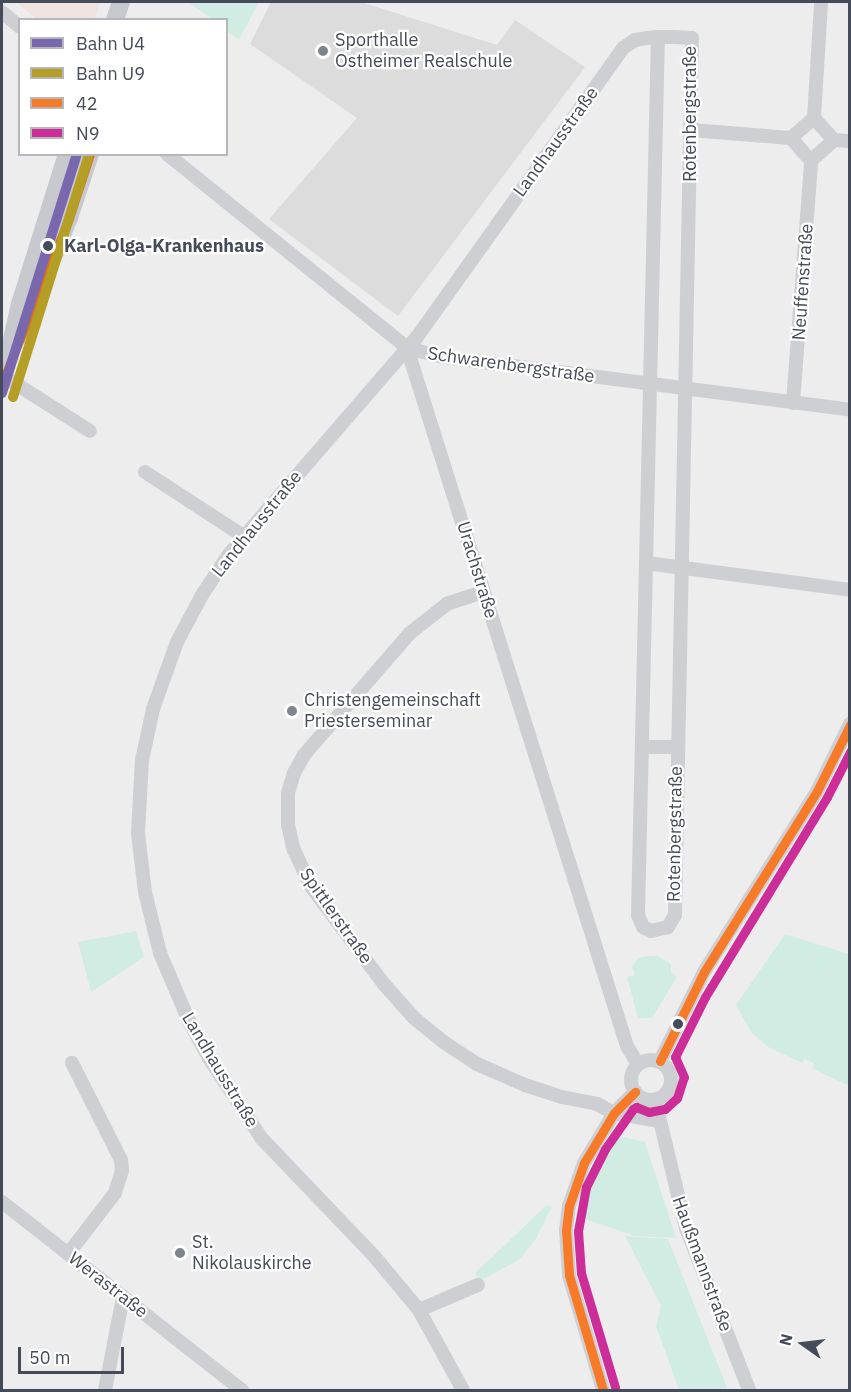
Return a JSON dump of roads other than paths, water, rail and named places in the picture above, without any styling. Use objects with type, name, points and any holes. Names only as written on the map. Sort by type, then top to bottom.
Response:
[{"type":"main road","points":[[116,18],[121,2]]},
{"type":"main road","points":[[2,378],[20,304],[66,156]]},
{"type":"main road","points":[[2,378],[59,245],[89,156]]},
{"type":"street","points":[[821,2],[814,117],[834,141]]},
{"type":"street","points":[[2,12],[18,25]]},
{"type":"street","name":"Rotenbergstraße","points":[[658,37],[692,38],[691,130],[676,747],[675,915],[668,927],[654,931],[643,927],[638,915],[658,37]]},
{"type":"street","name":"Landhausstraße","points":[[463,1390],[419,1310],[374,1256],[293,1175],[256,1131],[209,1058],[189,1021],[150,922],[138,833],[142,760],[148,728],[164,675],[189,618],[243,536],[407,348],[623,48],[635,40],[658,37]]},
{"type":"street","points":[[791,138],[814,117]]},
{"type":"street","points":[[691,130],[791,138],[811,161],[834,141],[849,141]]},
{"type":"street","name":"Schwarenbergstraße","points":[[169,156],[407,348],[444,357],[849,410]]},
{"type":"street","name":"Neuffenstraße","points":[[793,403],[811,161]]},
{"type":"street","name":"Urachstraße","points":[[407,348],[627,1046],[638,1064]]},
{"type":"street","points":[[2,378],[90,431]]},
{"type":"street","points":[[145,472],[243,536]]},
{"type":"street","points":[[646,563],[849,590]]},
{"type":"street","name":"Spittlerstraße","points":[[483,592],[447,604],[410,633],[315,741],[298,765],[291,783],[287,805],[289,837],[310,885],[383,982],[420,1023],[463,1055],[493,1072],[542,1091],[597,1104],[614,1113],[659,1122]]},
{"type":"street","points":[[660,1061],[699,982],[817,791],[849,724]]},
{"type":"street","name":"Rotenbergstraße","points":[[642,747],[676,747]]},
{"type":"street","points":[[652,1059],[660,1061],[670,1071],[671,1086],[668,1092],[655,1100],[644,1099],[635,1092],[631,1077],[638,1064],[652,1059]]},
{"type":"street","points":[[68,1254],[115,1193],[122,1170],[121,1160],[72,1063]]},
{"type":"street","points":[[603,1390],[569,1275],[566,1230],[575,1184],[595,1143],[614,1113],[635,1092]]},
{"type":"street","name":"Haußmannstraße","points":[[655,1100],[686,1228],[749,1390]]},
{"type":"street","name":"Werastraße","points":[[2,1202],[242,1390]]},
{"type":"street","points":[[419,1310],[478,1285]]},
{"type":"street","points":[[105,1390],[123,1297]]},
{"type":"rail line","name":"U4","points":[[2,393],[76,156]]},
{"type":"rail line","name":"U9","points":[[13,397],[88,158]]},
{"type":"place","name":"Sporthalle Ostheimer Realschule","points":[[323,51]]},
{"type":"place","name":"Karl-Olga-Krankenhaus","points":[[48,246]]},
{"type":"place","name":"Christengemeinschaft Priesterseminar","points":[[292,711]]},
{"type":"place","name":"St. Nikolauskirche","points":[[180,1253]]}]
